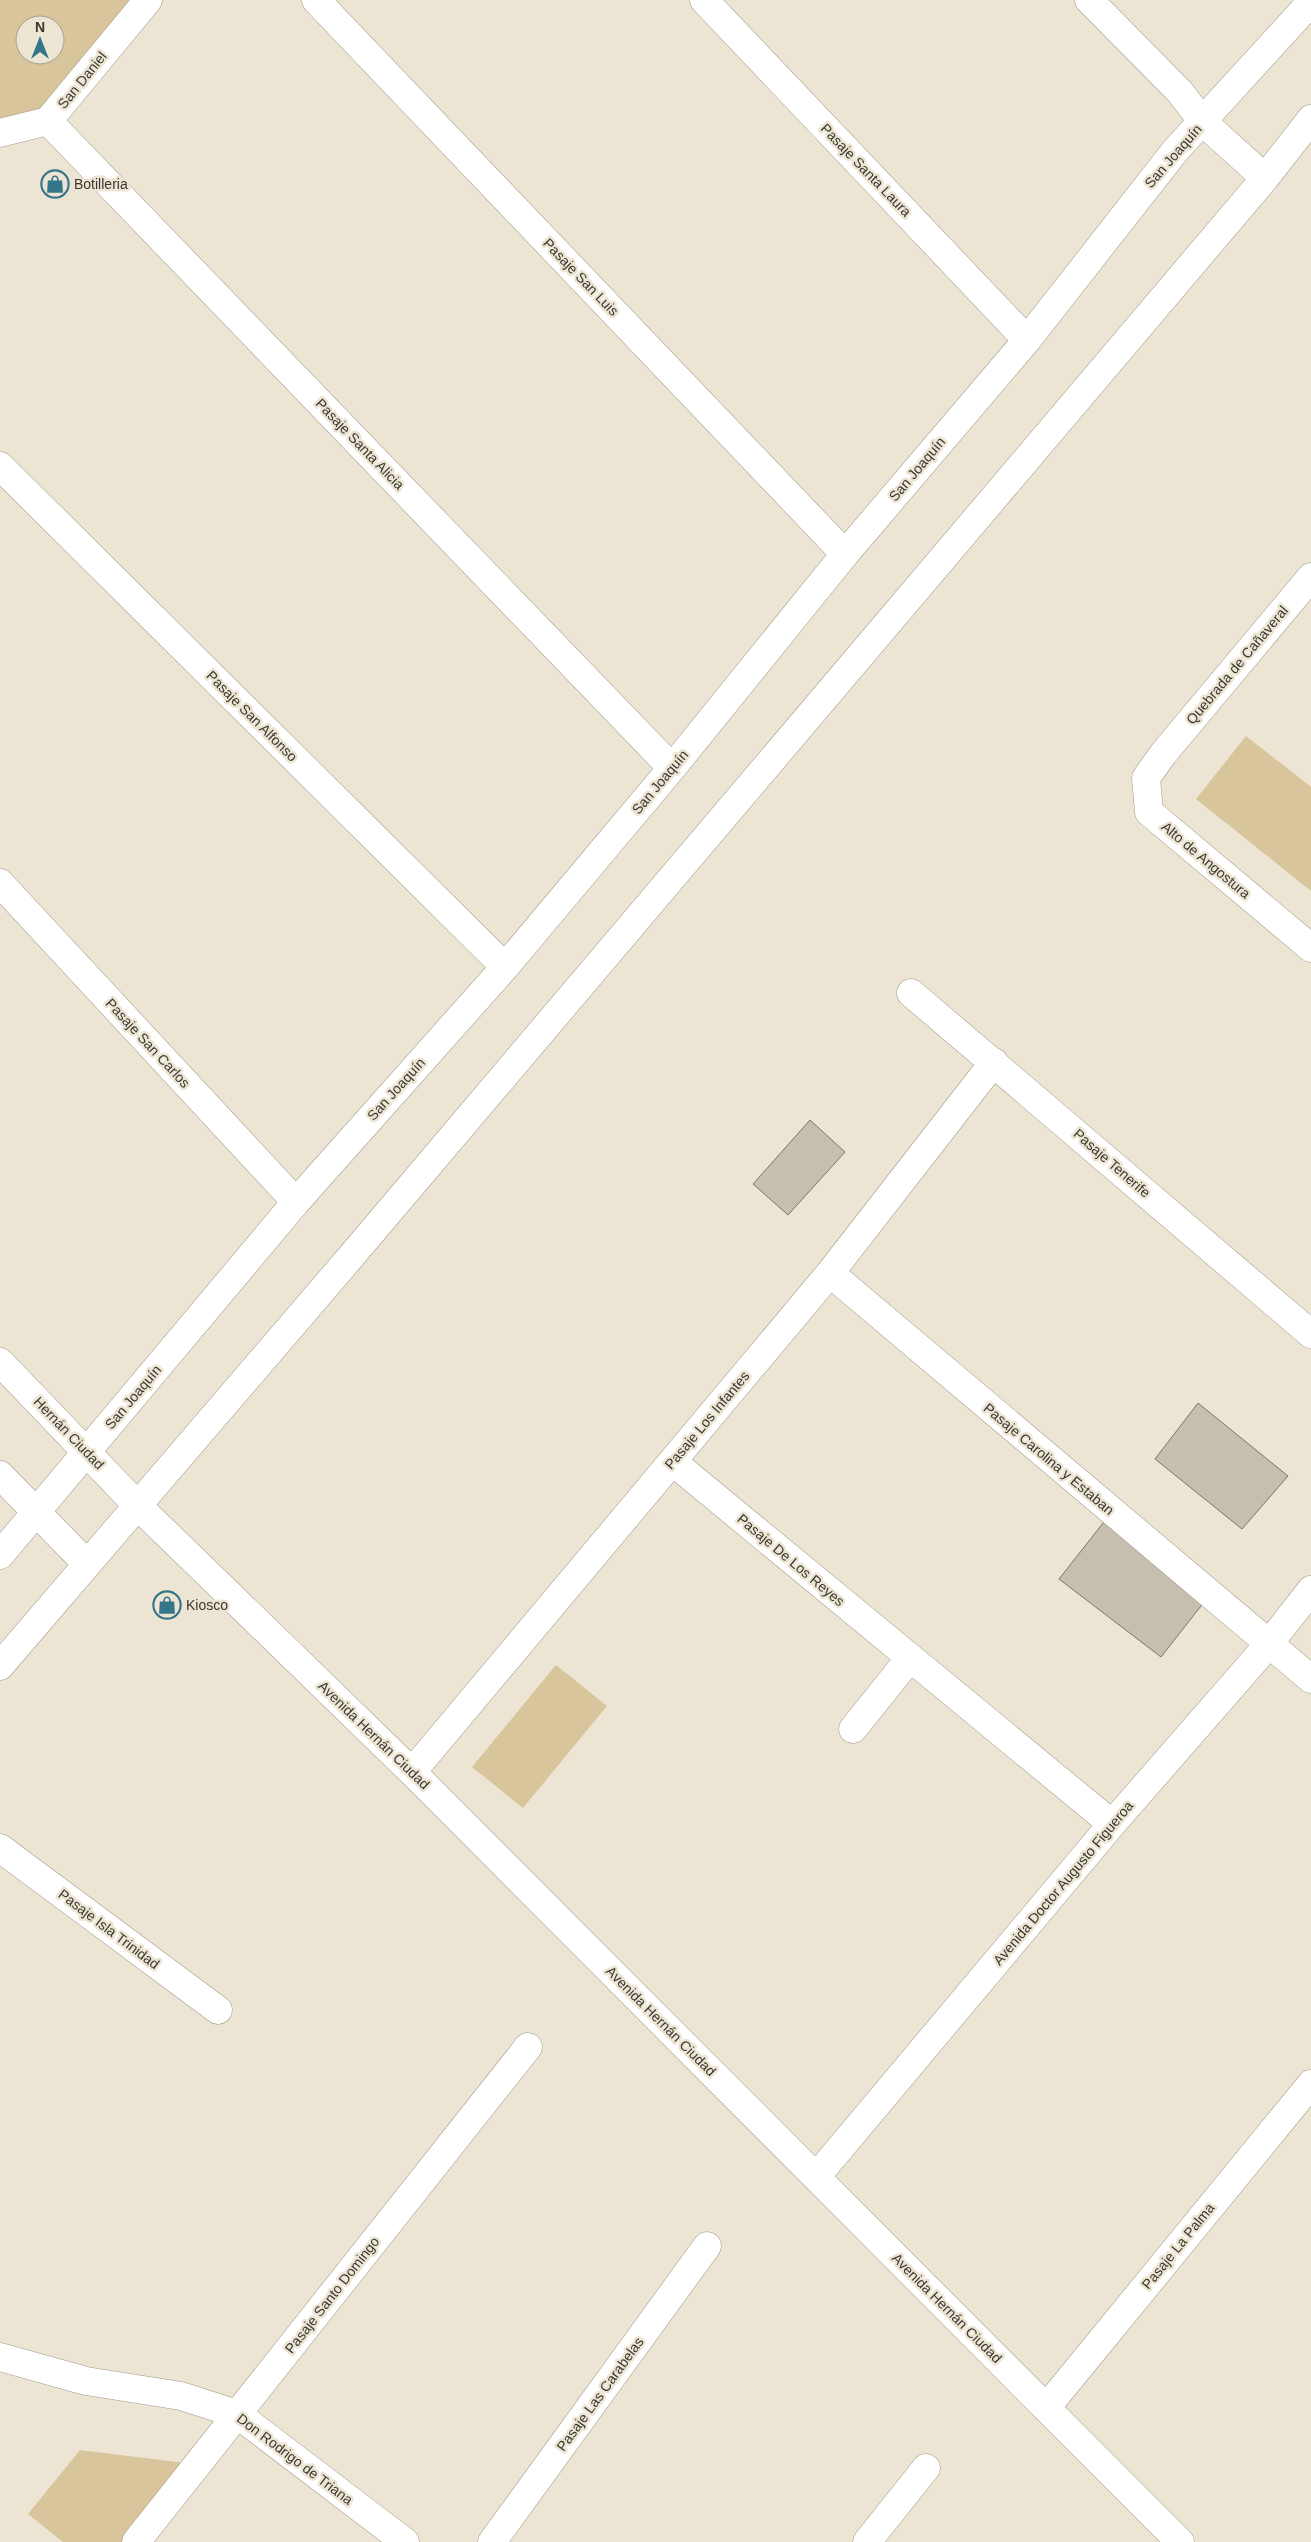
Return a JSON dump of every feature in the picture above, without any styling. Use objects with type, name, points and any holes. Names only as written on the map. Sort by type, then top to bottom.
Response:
[{"type":"street","name":"San Daniel","points":[[0,133],[48,121],[148,0]]},
{"type":"street","name":"Pasaje San Luis","points":[[316,0],[846,554]]},
{"type":"street","name":"Pasaje Santa Laura","points":[[704,0],[1027,340]]},
{"type":"street","points":[[1089,0],[1180,92],[1203,122],[1265,178]]},
{"type":"street","name":"San Joaquín","points":[[0,1555],[296,1202],[505,967],[672,768],[846,554],[1027,340],[1175,151],[1311,2]]},
{"type":"street","points":[[0,1666],[1265,178],[1311,119]]},
{"type":"street","name":"Pasaje Santa Alicia","points":[[48,121],[672,768]]},
{"type":"street","name":"Pasaje San Alfonso","points":[[0,466],[505,967]]},
{"type":"street","name":"Quebrada de Cañaveral","points":[[1163,754],[1311,577]]},
{"type":"street","name":"Alto de Angostura","points":[[1163,754],[1146,778],[1150,812],[1311,948]]},
{"type":"street","name":"Pasaje San Carlos","points":[[0,883],[296,1202]]},
{"type":"street","name":"Pasaje Tenerife","points":[[911,993],[1311,1334]]},
{"type":"street","name":"Pasaje Los Infantes","points":[[412,1772],[830,1273],[994,1062]]},
{"type":"street","name":"Pasaje Carolina y Estaban","points":[[830,1273],[1268,1645],[1311,1679]]},
{"type":"street","name":"Hernán Ciudad","points":[[0,1362],[137,1505]]},
{"type":"street","name":"Pasaje De Los Reyes","points":[[673,1462],[1112,1824]]},
{"type":"street","points":[[0,1475],[86,1563]]},
{"type":"street","name":"Avenida Hernán Ciudad","points":[[137,1505],[412,1772],[1180,2542]]},
{"type":"street","name":"Avenida Doctor Augusto Figueroa","points":[[816,2177],[1112,1824],[1268,1645],[1311,1590]]},
{"type":"street","points":[[853,1729],[910,1658]]},
{"type":"street","name":"Pasaje Isla Trinidad","points":[[0,1848],[218,2010]]},
{"type":"street","name":"Pasaje Santo Domingo","points":[[136,2542],[528,2047]]},
{"type":"street","name":"Pasaje La Palma","points":[[1046,2408],[1311,2084]]},
{"type":"street","name":"Pasaje Las Carabelas","points":[[492,2542],[707,2246]]},
{"type":"street","name":"Don Rodrigo de Triana","points":[[0,2357],[86,2381],[182,2396],[237,2414],[405,2542]]},
{"type":"street","points":[[867,2542],[926,2468]]},
{"type":"shaded area","points":[[0,0],[148,0],[48,121],[0,133]]},
{"type":"shaded area","points":[[1246,736],[1311,787],[1311,891],[1196,799]]},
{"type":"shaded area","points":[[556,1665],[607,1706],[523,1808],[472,1767]]},
{"type":"shaded area","points":[[80,2450],[185,2463],[121,2542],[63,2542],[28,2514]]},
{"type":"building","points":[[810,1120],[845,1152],[788,1215],[753,1184]]},
{"type":"building","points":[[1198,1403],[1288,1476],[1242,1529],[1155,1459]]},
{"type":"building","points":[[1107,1518],[1208,1597],[1161,1657],[1059,1579]]},
{"type":"place","name":"Botilleria","points":[[55,184]]},
{"type":"place","name":"Kiosco","points":[[167,1605]]}]
